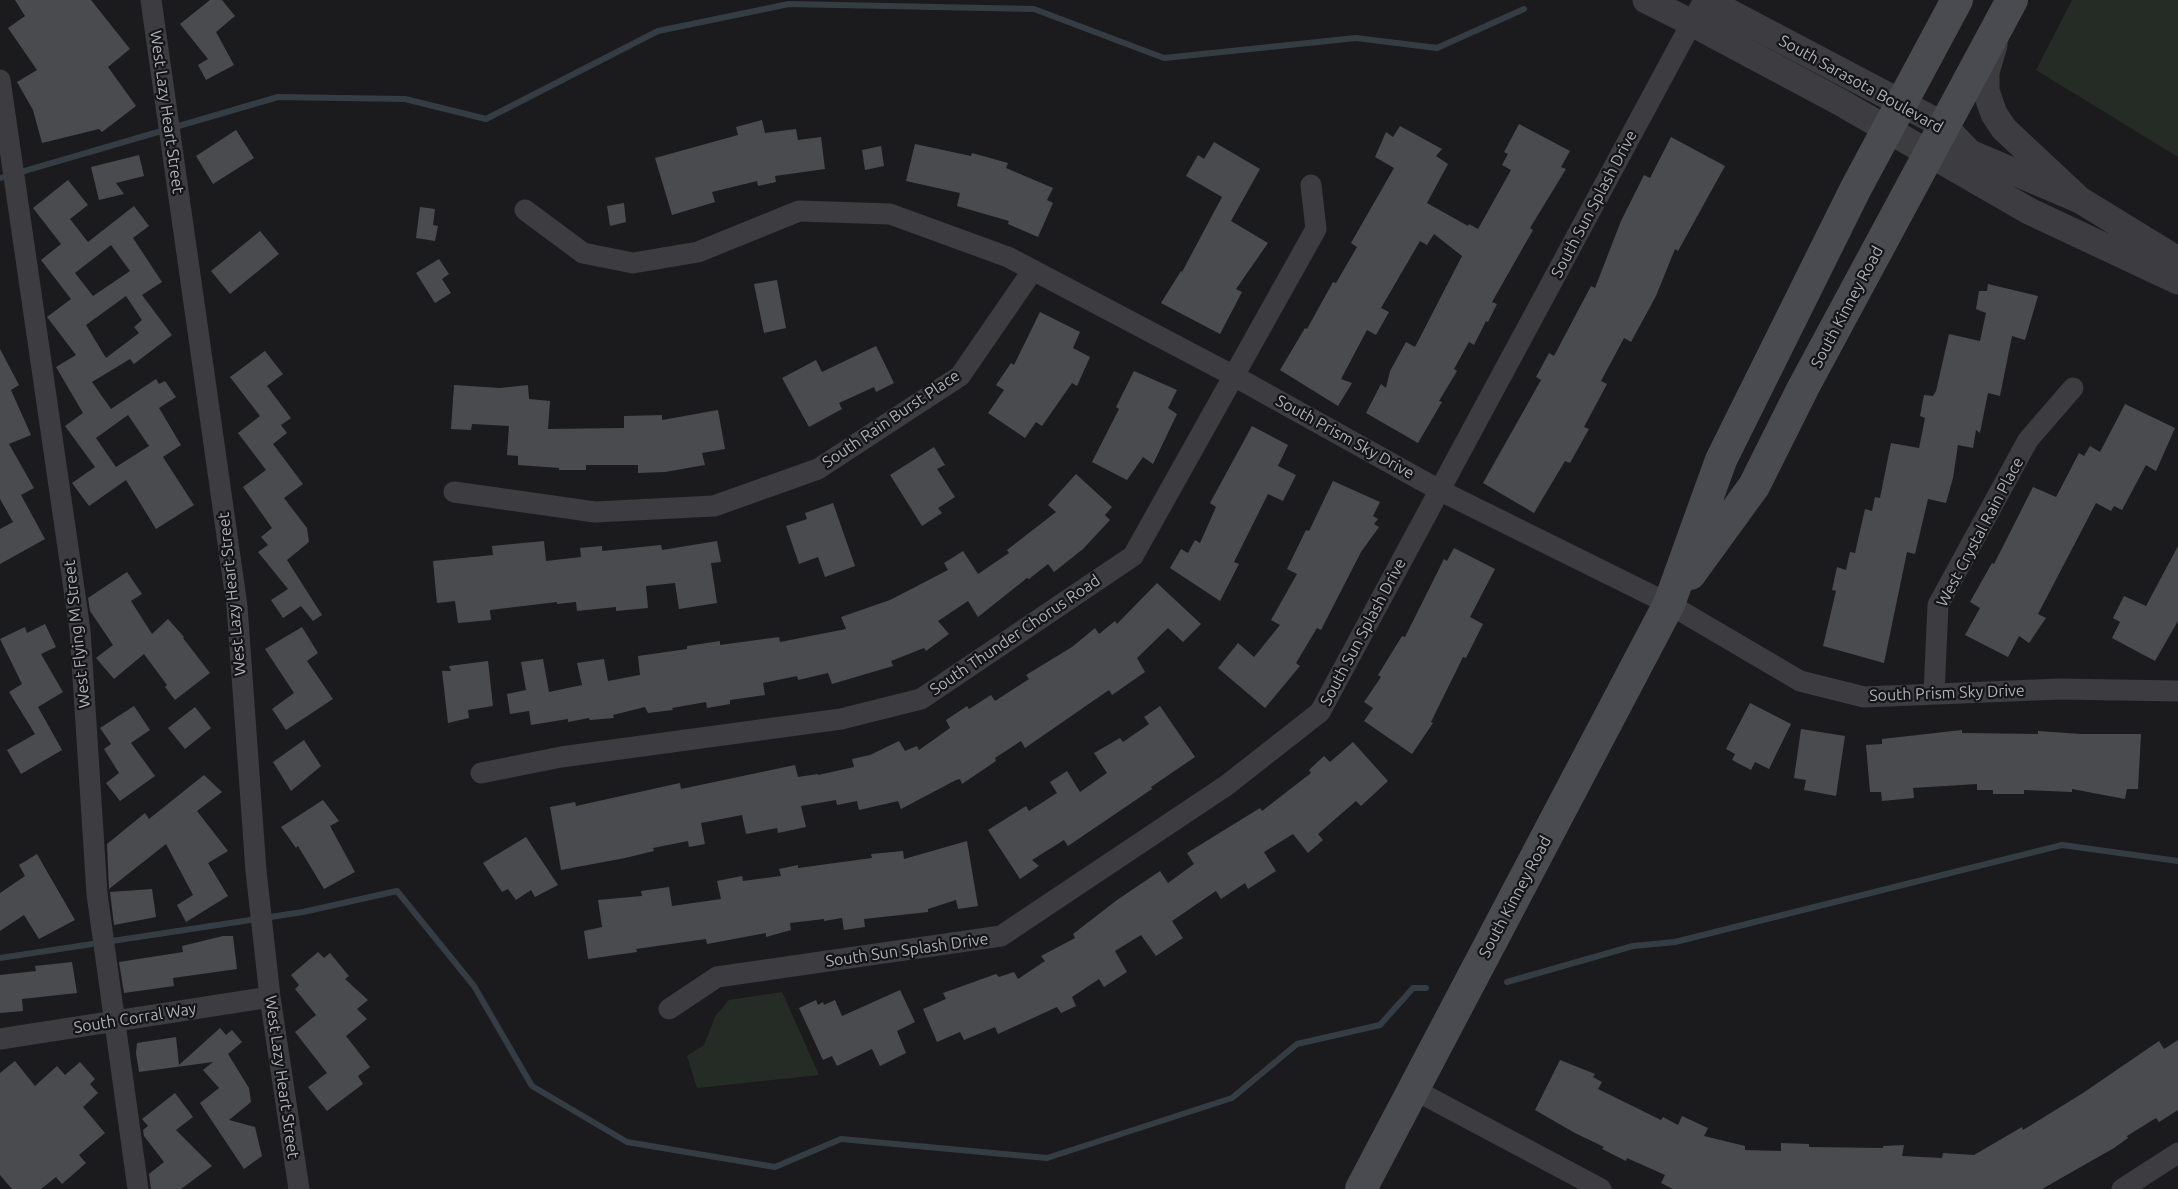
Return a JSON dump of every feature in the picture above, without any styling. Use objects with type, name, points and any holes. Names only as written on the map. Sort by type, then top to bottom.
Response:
[{"type":"main road","name":"South Kinney Road","points":[[1669,604],[1721,460],[1856,188],[1957,0]]},
{"type":"main road","name":"South Kinney Road","points":[[1361,1189],[1669,604],[1754,486],[1803,388],[2006,10]]},
{"type":"street","name":"West Lazy Heart Street","points":[[151,0],[237,606],[256,871],[270,997],[298,1189]]},
{"type":"street","name":"South Sarasota Boulevard","points":[[1646,0],[1700,8],[1894,117],[1929,154],[1979,183],[2029,211],[2178,280]]},
{"type":"street","name":"South Sun Splash Drive","points":[[669,1009],[717,977],[1001,936],[1217,792],[1320,712],[1700,8]]},
{"type":"street","points":[[2006,10],[1986,72],[1986,91],[1994,114],[2004,129],[2080,200],[2178,260]]},
{"type":"street","name":"West Flying M Street","points":[[0,80],[80,630],[97,894],[138,1189]]},
{"type":"street","name":"South Sarasota Boulevard","points":[[1894,117],[1943,125],[1970,153],[2080,200]]},
{"type":"street","name":"South Thunder Chorus Road","points":[[481,773],[561,757],[842,719],[921,699],[1133,556],[1316,229],[1311,185]]},
{"type":"street","name":"South Prism Sky Drive","points":[[525,210],[583,252],[633,263],[698,252],[799,211],[890,214],[1008,257],[1234,376],[1439,490],[1669,604],[1800,681],[1864,697],[2060,689],[2178,691]]},
{"type":"street","name":"South Rain Burst Place","points":[[454,492],[595,513],[714,506],[818,469],[960,376],[1033,270]]},
{"type":"street","name":"West Crystal Rain Place","points":[[1934,694],[1938,605],[2028,440],[2073,387]]},
{"type":"street","name":"South Corral Way","points":[[0,1039],[270,997]]},
{"type":"street","points":[[1413,1089],[1601,1189]]},
{"type":"street","points":[[2122,1189],[2178,1153]]},
{"type":"shaded area","points":[[2072,0],[2178,0],[2178,157],[2036,70]]},
{"type":"shaded area","points":[[782,992],[819,1075],[697,1088],[687,1056],[704,1045],[716,1015],[729,1000]]},
{"type":"building","points":[[15,0],[91,0],[130,49],[108,67],[136,106],[102,132],[99,129],[42,143],[33,110],[17,82],[37,70],[8,28],[25,16]]},
{"type":"building","points":[[210,0],[222,0],[235,16],[216,32],[234,65],[206,80],[198,65],[208,59],[180,24]]},
{"type":"building","points":[[762,120],[765,133],[796,129],[798,140],[821,137],[825,169],[775,176],[776,182],[758,186],[757,181],[712,192],[715,202],[672,215],[655,158],[738,135],[736,127]]},
{"type":"building","points":[[1519,124],[1570,151],[1561,167],[1566,169],[1530,228],[1533,230],[1492,302],[1497,304],[1488,322],[1486,321],[1474,345],[1469,342],[1454,369],[1457,371],[1439,401],[1442,402],[1418,443],[1366,413],[1381,384],[1386,388],[1390,371],[1406,342],[1415,347],[1462,256],[1434,234],[1427,245],[1420,241],[1381,308],[1389,312],[1376,335],[1367,330],[1341,379],[1352,383],[1338,406],[1280,370],[1357,247],[1351,243],[1394,168],[1375,157],[1386,132],[1393,137],[1400,126],[1442,149],[1436,156],[1448,164],[1427,203],[1468,226],[1469,224],[1478,229],[1511,170],[1502,165],[1508,154],[1504,152]]},
{"type":"building","points":[[236,130],[254,158],[213,184],[196,156]]},
{"type":"building","points":[[1671,137],[1725,166],[1678,251],[1675,249],[1656,296],[1631,342],[1624,338],[1601,381],[1607,384],[1584,427],[1589,429],[1570,463],[1565,461],[1534,513],[1483,483],[1541,380],[1536,377],[1549,353],[1554,356],[1591,286],[1595,288],[1621,221],[1644,175],[1650,178]]},
{"type":"building","points":[[1214,142],[1260,169],[1231,221],[1268,243],[1236,289],[1242,292],[1220,334],[1161,303],[1182,272],[1222,197],[1186,176],[1198,155],[1204,159]]},
{"type":"building","points":[[915,144],[971,156],[972,153],[1008,163],[1006,168],[1053,188],[1047,200],[1053,203],[1038,237],[1008,224],[1009,221],[957,206],[960,193],[906,181]]},
{"type":"building","points":[[881,146],[884,166],[865,170],[862,150]]},
{"type":"building","points":[[139,155],[144,176],[116,183],[124,194],[99,200],[91,167]]},
{"type":"building","points":[[68,180],[88,205],[70,219],[88,242],[134,206],[149,226],[133,238],[162,282],[142,295],[172,335],[134,364],[130,359],[92,382],[111,409],[156,379],[159,384],[165,381],[176,397],[159,408],[181,445],[163,457],[194,505],[156,529],[126,480],[89,506],[72,483],[95,467],[65,426],[83,413],[56,367],[76,355],[47,317],[71,299],[41,260],[61,244],[33,208]],"holes":[[[111,245],[130,271],[93,296],[75,273]],[[126,296],[142,320],[134,327],[139,333],[106,358],[86,325]],[[128,415],[149,446],[116,467],[96,438]]]},
{"type":"building","points":[[624,203],[626,222],[610,226],[607,206]]},
{"type":"building","points":[[420,207],[435,209],[433,225],[438,226],[435,241],[416,238]]},
{"type":"building","points":[[260,231],[279,254],[230,294],[211,271]]},
{"type":"building","points":[[439,259],[449,274],[442,279],[451,293],[435,303],[416,273]]},
{"type":"building","points":[[777,280],[786,328],[764,333],[754,284]]},
{"type":"building","points":[[1988,284],[2038,296],[2025,340],[2012,336],[2000,396],[1988,393],[1980,433],[1976,430],[1973,448],[1958,445],[1946,503],[1928,499],[1915,554],[1907,552],[1884,663],[1823,646],[1836,591],[1832,590],[1837,567],[1846,570],[1850,552],[1855,553],[1865,509],[1872,511],[1875,497],[1880,498],[1891,443],[1919,448],[1925,418],[1920,416],[1924,395],[1933,396],[1936,391],[1949,334],[1980,341],[1986,313],[1976,309],[1979,291],[1987,291]]},
{"type":"building","points":[[1040,312],[1080,332],[1073,348],[1090,357],[1077,386],[1072,383],[1042,426],[1036,422],[1025,438],[988,413],[1004,390],[996,385],[1011,363],[1014,365]]},
{"type":"building","points":[[876,346],[894,383],[876,392],[874,387],[839,403],[842,409],[809,427],[782,378],[816,360],[822,372]]},
{"type":"building","points":[[0,349],[19,385],[11,390],[31,435],[9,444],[34,488],[21,495],[45,539],[0,564],[0,529],[13,522],[0,499]]},
{"type":"building","points":[[265,351],[283,374],[267,386],[291,418],[281,425],[287,433],[273,444],[303,484],[284,498],[307,528],[309,542],[287,560],[322,615],[313,621],[301,606],[283,618],[271,600],[288,589],[258,552],[268,545],[261,537],[272,528],[243,487],[266,470],[238,433],[260,416],[230,377]]},
{"type":"building","points":[[1134,371],[1177,390],[1168,408],[1177,414],[1153,464],[1143,457],[1127,480],[1092,462],[1119,409],[1116,407]]},
{"type":"building","points":[[454,385],[500,388],[528,385],[529,399],[550,401],[548,429],[624,428],[624,416],[662,415],[662,420],[718,410],[725,449],[702,453],[705,465],[665,472],[638,473],[638,465],[586,465],[586,470],[559,470],[559,468],[518,465],[518,456],[507,455],[509,426],[472,424],[471,430],[451,429]]},
{"type":"building","points":[[2125,404],[2175,428],[2156,471],[2146,465],[2122,510],[2114,506],[2111,511],[2096,503],[2038,614],[2046,618],[2029,643],[2019,636],[2008,657],[1965,635],[1980,608],[1970,602],[1992,563],[1994,564],[2033,487],[2056,497],[2079,453],[2084,456],[2090,446],[2100,452]]},
{"type":"building","points":[[1252,426],[1288,445],[1278,466],[1296,475],[1283,501],[1268,494],[1234,562],[1239,564],[1220,601],[1170,568],[1181,549],[1188,553],[1195,540],[1200,543],[1216,507],[1210,503]]},
{"type":"building","points":[[934,447],[945,465],[937,469],[955,497],[938,508],[942,513],[922,526],[890,475]]},
{"type":"building","points":[[1076,474],[1112,507],[1105,515],[1110,520],[1083,549],[1054,572],[1048,564],[978,617],[968,601],[938,621],[949,634],[926,651],[924,648],[891,661],[893,666],[832,684],[828,673],[798,680],[797,676],[763,683],[765,695],[730,700],[730,704],[707,708],[706,702],[648,713],[645,707],[613,715],[614,718],[590,720],[589,718],[568,722],[568,719],[531,725],[529,711],[510,714],[507,694],[526,690],[521,662],[543,659],[549,692],[582,685],[577,663],[604,659],[608,681],[640,675],[638,656],[687,649],[687,646],[720,641],[720,645],[779,637],[780,642],[846,629],[841,617],[890,600],[948,570],[944,563],[963,551],[978,574],[1009,553],[1007,550],[1056,512],[1048,505]]},
{"type":"building","points":[[1333,481],[1380,502],[1373,516],[1378,519],[1374,524],[1379,527],[1361,552],[1321,630],[1317,628],[1296,663],[1300,666],[1265,708],[1218,668],[1238,643],[1254,657],[1280,625],[1271,620],[1297,574],[1287,569],[1306,530],[1309,531]]},
{"type":"building","points":[[833,503],[855,566],[825,577],[818,557],[799,564],[786,526],[807,519],[805,513]]},
{"type":"building","points":[[544,541],[546,561],[581,557],[580,548],[602,546],[602,551],[661,545],[662,550],[717,541],[721,562],[711,563],[717,603],[679,609],[675,583],[646,586],[648,608],[616,611],[616,607],[577,611],[576,602],[557,604],[557,602],[490,610],[491,620],[458,623],[455,601],[437,603],[433,561],[493,555],[492,546]]},
{"type":"building","points":[[2178,546],[2178,621],[2155,661],[2112,638],[2120,622],[2113,618],[2124,596],[2146,606]]},
{"type":"building","points":[[1454,548],[1495,569],[1470,617],[1483,624],[1466,658],[1463,657],[1431,722],[1433,723],[1412,754],[1364,721],[1373,708],[1364,702],[1381,677],[1378,675],[1402,636],[1405,637],[1444,559],[1447,561]]},
{"type":"building","points":[[127,572],[142,594],[131,601],[152,634],[168,619],[210,673],[175,700],[144,654],[114,679],[96,658],[113,645],[90,611],[88,598]]},
{"type":"building","points":[[1157,583],[1201,624],[1183,642],[1168,628],[1137,658],[1145,672],[1112,695],[1109,690],[1025,748],[1021,741],[962,784],[960,779],[956,780],[901,809],[898,801],[859,810],[857,801],[837,805],[836,800],[801,806],[806,827],[778,833],[777,828],[746,834],[742,815],[701,823],[705,844],[689,847],[688,841],[653,848],[654,851],[625,858],[561,870],[550,807],[575,802],[576,806],[680,783],[681,789],[795,765],[798,777],[818,775],[854,767],[852,759],[870,755],[899,741],[905,751],[917,746],[919,750],[950,728],[946,720],[967,706],[969,709],[991,695],[995,701],[1029,679],[1026,675],[1072,647],[1095,628],[1099,634],[1115,621],[1117,624]]},
{"type":"building","points":[[45,624],[56,647],[41,654],[63,692],[38,707],[62,750],[21,774],[7,750],[35,734],[9,692],[22,684],[0,639],[25,627],[27,633]]},
{"type":"building","points":[[302,627],[318,653],[307,661],[333,699],[286,730],[272,709],[294,693],[265,649]]},
{"type":"building","points":[[488,661],[493,706],[468,710],[469,718],[448,723],[442,671],[451,671],[449,666]]},
{"type":"building","points":[[1750,703],[1791,724],[1769,769],[1755,762],[1751,770],[1732,760],[1735,754],[1726,749]]},
{"type":"building","points":[[134,706],[150,730],[131,743],[155,776],[120,801],[106,783],[119,773],[104,749],[111,744],[100,728]]},
{"type":"building","points":[[1160,706],[1195,757],[1068,846],[1064,840],[1032,860],[1039,866],[1020,879],[988,830],[1026,806],[1029,811],[1057,793],[1050,782],[1067,771],[1080,792],[1107,773],[1094,753],[1120,738],[1123,742],[1149,724],[1144,717]]},
{"type":"building","points":[[195,707],[211,728],[185,749],[168,728]]},
{"type":"building","points":[[1801,729],[1845,736],[1836,796],[1804,790],[1806,780],[1794,778]]},
{"type":"building","points":[[1962,730],[1962,733],[2038,734],[2038,731],[2141,734],[2138,789],[2127,789],[2125,799],[2072,789],[2072,792],[2024,790],[2024,794],[1993,794],[1993,790],[1977,790],[1977,784],[1913,788],[1914,798],[1882,801],[1881,792],[1870,792],[1866,745],[1882,744],[1882,739]]},
{"type":"building","points":[[304,740],[321,766],[291,791],[273,762]]},
{"type":"building","points":[[1353,742],[1388,781],[1361,806],[1356,801],[1318,834],[1323,840],[1308,853],[1293,834],[1264,852],[1276,871],[1248,889],[1245,883],[1221,899],[1216,891],[1172,921],[1183,938],[1156,956],[1141,935],[1115,951],[1127,972],[1104,987],[1099,979],[1072,997],[1076,1006],[1061,1013],[1057,1007],[998,1034],[995,1027],[964,1040],[960,1032],[937,1042],[923,1009],[946,999],[943,993],[996,974],[999,977],[1014,972],[1018,979],[1045,961],[1041,956],[1075,938],[1073,934],[1160,871],[1168,883],[1194,864],[1187,853],[1260,808],[1262,811],[1311,773],[1309,770],[1324,756],[1330,762]]},
{"type":"building","points":[[204,775],[222,792],[197,811],[228,851],[208,863],[228,896],[186,922],[177,905],[193,895],[166,844],[109,889],[107,844],[145,813],[149,819]]},
{"type":"building","points":[[323,800],[339,821],[330,826],[355,872],[324,889],[298,846],[296,848],[281,827]]},
{"type":"building","points":[[526,837],[558,885],[535,897],[531,890],[516,900],[508,889],[502,892],[483,863]]},
{"type":"building","points":[[967,841],[978,906],[958,909],[956,900],[928,909],[928,912],[864,919],[865,927],[844,930],[842,918],[824,921],[824,919],[790,923],[791,930],[766,937],[766,933],[707,944],[706,939],[636,949],[637,952],[588,959],[584,931],[602,927],[598,900],[642,896],[641,891],[669,887],[672,906],[721,899],[717,881],[742,876],[743,881],[781,876],[779,869],[872,858],[871,854],[903,851],[904,859]]},
{"type":"building","points":[[37,854],[75,920],[39,939],[24,915],[0,931],[0,893],[25,876],[19,865]]},
{"type":"building","points":[[152,889],[156,917],[114,925],[110,892]]},
{"type":"building","points":[[223,936],[233,936],[237,969],[173,978],[174,986],[124,993],[119,962],[183,952],[182,946]]},
{"type":"building","points":[[318,952],[324,958],[330,953],[349,976],[345,979],[368,1000],[357,1009],[367,1019],[346,1036],[370,1067],[358,1076],[363,1084],[327,1111],[308,1087],[327,1073],[295,1032],[316,1015],[295,989],[299,985],[291,975]]},
{"type":"building","points":[[72,962],[77,993],[22,999],[23,1011],[0,1013],[0,975],[36,971],[35,966]]},
{"type":"building","points":[[900,990],[915,1022],[897,1031],[906,1053],[880,1066],[872,1049],[837,1066],[832,1056],[823,1060],[799,1008],[816,1000],[818,1005],[823,1002],[824,1005],[835,1000],[842,1016]]},
{"type":"building","points":[[220,1028],[226,1035],[232,1030],[242,1042],[228,1054],[249,1088],[251,1102],[229,1120],[255,1127],[262,1156],[244,1169],[200,1103],[219,1088],[203,1070],[213,1062],[139,1072],[137,1043],[176,1037],[179,1065]]},
{"type":"building","points":[[2178,1040],[2178,1110],[2159,1122],[2156,1118],[2127,1136],[2128,1138],[2114,1148],[2042,1189],[1673,1189],[1661,1183],[1665,1175],[1627,1158],[1626,1161],[1602,1149],[1604,1147],[1535,1110],[1560,1060],[1595,1074],[1593,1077],[1602,1082],[1598,1089],[1661,1120],[1663,1117],[1678,1125],[1682,1116],[1708,1128],[1704,1136],[1745,1146],[1745,1150],[1781,1151],[1781,1143],[1809,1144],[1809,1147],[1883,1148],[1883,1146],[1904,1145],[1902,1156],[1942,1158],[1943,1153],[1974,1155],[2022,1127],[2023,1130],[2083,1093],[2159,1041],[2164,1049]]},
{"type":"building","points":[[15,1061],[35,1086],[57,1066],[65,1075],[80,1062],[95,1079],[90,1084],[98,1093],[83,1107],[105,1133],[79,1155],[86,1163],[62,1184],[56,1177],[41,1189],[12,1189],[0,1175],[0,1073]]},
{"type":"building","points":[[175,1093],[193,1117],[176,1130],[212,1166],[181,1189],[151,1189],[149,1174],[164,1162],[144,1136],[143,1130],[148,1126],[142,1119]]},
{"type":"waterway","points":[[0,178],[278,97],[405,99],[486,119],[658,31],[789,4],[1034,9],[1164,58],[1356,38],[1437,48],[1524,9]]},
{"type":"waterway","points":[[1507,982],[1633,946],[1675,942],[2062,845],[2178,861]]},
{"type":"waterway","points":[[0,958],[303,912],[397,891],[474,986],[532,1086],[627,1142],[775,1167],[841,1139],[1047,1158],[1232,1098],[1297,1044],[1380,1025],[1413,988],[1426,988]]}]
